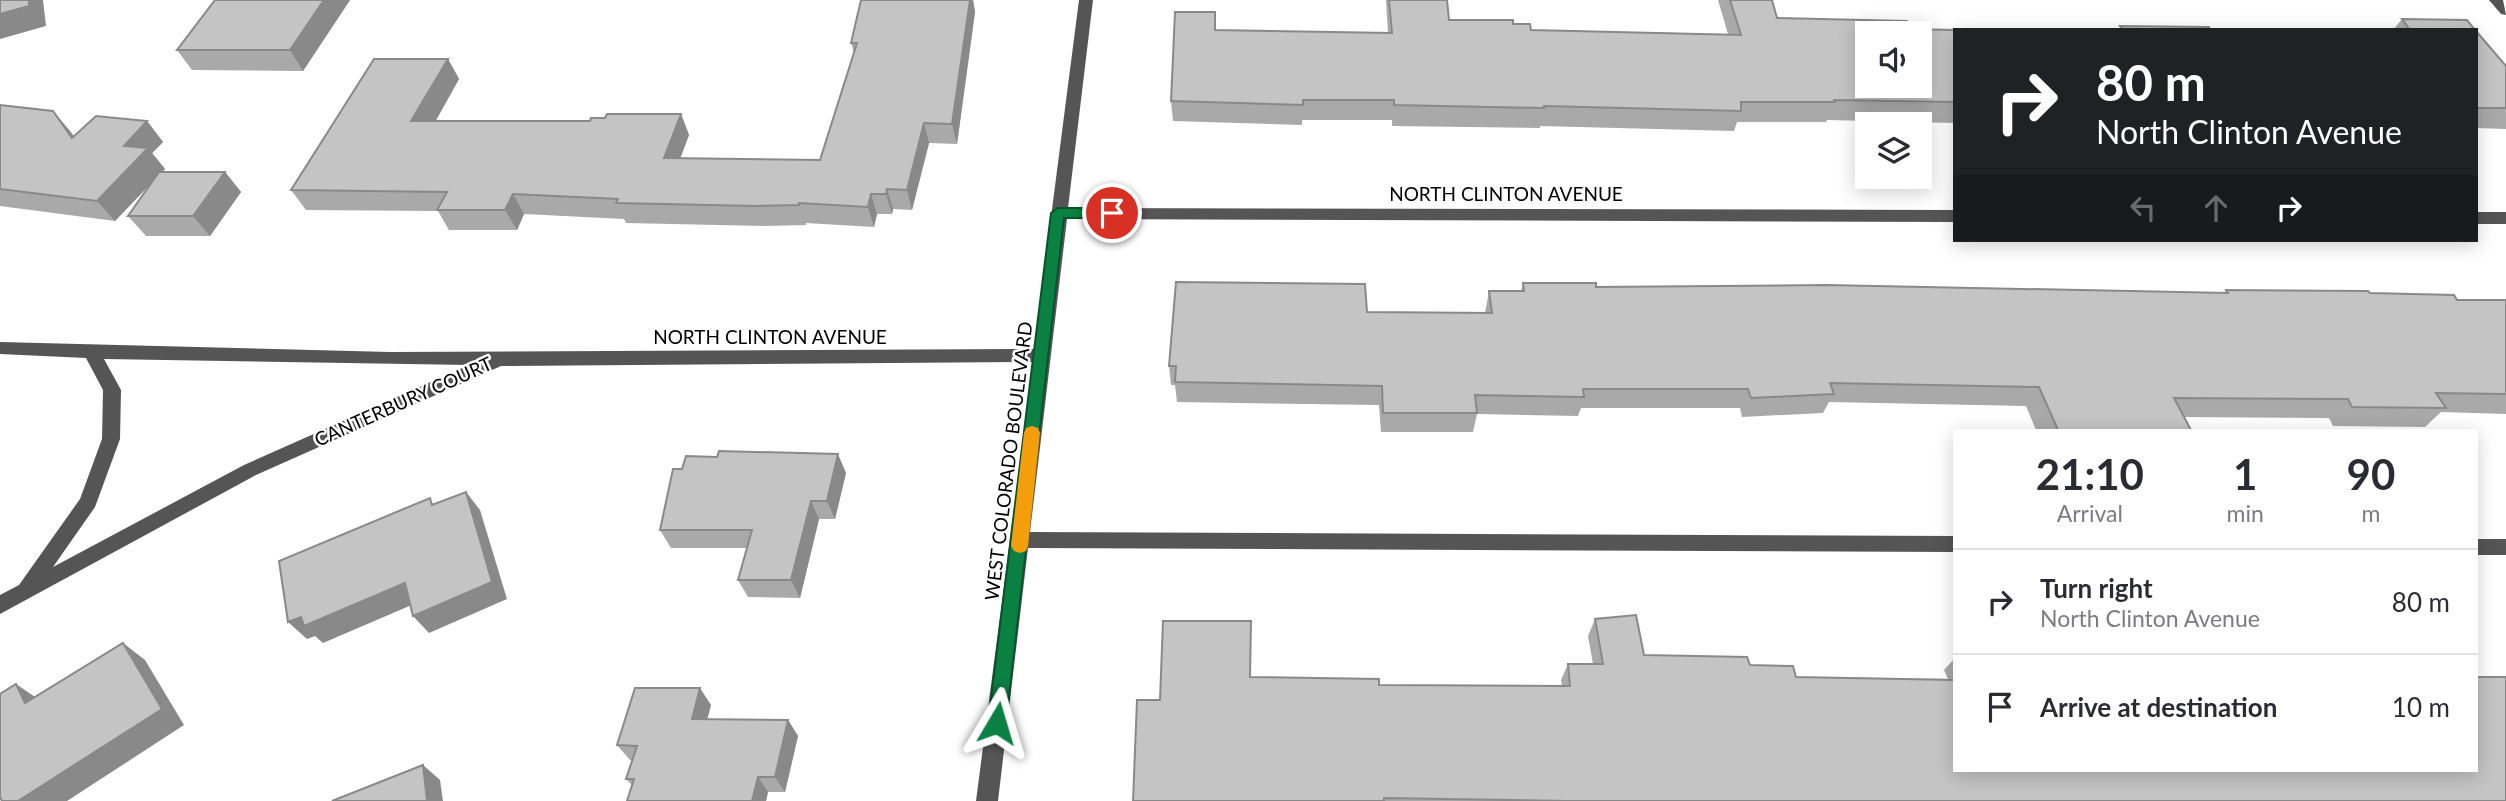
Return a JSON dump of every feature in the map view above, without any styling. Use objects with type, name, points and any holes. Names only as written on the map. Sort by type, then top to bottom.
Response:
[{"type":"street","name":"WEST COLORADO BOULEVARD","points":[[987,801],[1086,0]]},
{"type":"street","points":[[2496,0],[2506,11]]},
{"type":"street","name":"NORTH CLINTON AVENUE","points":[[1058,213],[1953,216]]},
{"type":"street","points":[[2478,218],[2506,218]]},
{"type":"street","name":"CANTERBURY COURT","points":[[0,348],[92,353],[500,359]]},
{"type":"street","name":"CANTERBURY COURT","points":[[25,592],[88,502],[111,439],[112,390],[92,353]]},
{"type":"street","name":"NORTH CLINTON AVENUE","points":[[500,359],[1041,355]]},
{"type":"street","name":"CANTERBURY COURT","points":[[0,605],[250,470],[500,359]]},
{"type":"street","points":[[1021,540],[1953,544]]},
{"type":"street","points":[[2478,547],[2506,547]]},
{"type":"building","points":[[0,0],[29,0],[29,6],[0,14]]},
{"type":"building","points":[[215,0],[324,0],[290,50],[177,50]]},
{"type":"building","points":[[861,0],[970,0],[952,124],[924,123],[907,190],[887,189],[886,194],[871,194],[868,207],[799,203],[756,206],[616,203],[618,199],[513,194],[505,210],[437,210],[447,192],[291,190],[374,59],[448,59],[411,121],[590,121],[591,118],[605,118],[607,114],[681,114],[664,158],[820,160],[857,43],[851,43]]},
{"type":"building","points":[[1389,0],[1447,0],[1449,20],[1513,20],[1513,24],[1530,24],[1531,30],[1741,35],[1730,0],[1772,0],[1777,18],[1907,21],[1855,21],[1855,98],[1932,98],[1932,29],[1953,30],[1953,102],[1741,102],[1741,111],[1394,105],[1394,100],[1303,100],[1303,105],[1171,101],[1175,12],[1215,12],[1215,30],[1392,33]]},
{"type":"building","points":[[2402,19],[2467,20],[2473,28],[2409,28]]},
{"type":"building","points":[[2120,26],[2209,28],[2122,28]]},
{"type":"building","points":[[2478,33],[2506,66],[2506,108],[2478,108]]},
{"type":"building","points":[[0,105],[53,111],[72,138],[96,116],[147,121],[124,146],[148,148],[97,201],[0,189]]},
{"type":"building","points":[[159,172],[225,172],[193,216],[128,216]]},
{"type":"building","points":[[1176,282],[1365,284],[1367,312],[1492,313],[1489,291],[1524,291],[1523,283],[1596,283],[1596,287],[1826,285],[2228,293],[2226,290],[2368,291],[2454,295],[2457,300],[2506,300],[2506,394],[2436,393],[2446,408],[2352,407],[2348,399],[2174,398],[2190,429],[2058,429],[2039,387],[1830,383],[1834,394],[1751,398],[1748,389],[1583,389],[1584,397],[1475,395],[1477,413],[1383,413],[1382,386],[1175,382],[1176,366],[1169,366]]},
{"type":"building","points":[[719,451],[838,454],[827,501],[811,501],[791,580],[738,580],[752,530],[660,530],[673,469],[682,469],[686,456],[717,457]]},
{"type":"building","points":[[466,492],[492,582],[413,616],[405,583],[304,626],[301,617],[288,622],[279,561],[430,498],[432,505]]},
{"type":"building","points":[[1636,615],[1644,655],[1747,657],[1750,665],[1793,666],[1796,677],[1953,680],[1953,772],[2478,772],[2478,677],[2506,677],[2506,801],[1568,801],[1384,798],[1384,801],[1133,801],[1137,700],[1160,700],[1163,621],[1251,621],[1250,677],[1379,679],[1379,685],[1570,686],[1568,664],[1603,664],[1595,619]]},
{"type":"building","points":[[123,643],[162,709],[18,801],[2,801],[0,694],[16,684],[25,703]]},
{"type":"building","points":[[635,688],[700,688],[692,719],[788,720],[775,777],[758,777],[752,801],[627,801],[634,779],[626,779],[637,746],[617,745]]},
{"type":"building","points":[[423,765],[427,801],[332,801]]},
{"type":"slow traffic","points":[[1020,546],[1032,433]]},
{"type":"route","points":[[997,723],[1058,213],[1112,213]]}]
